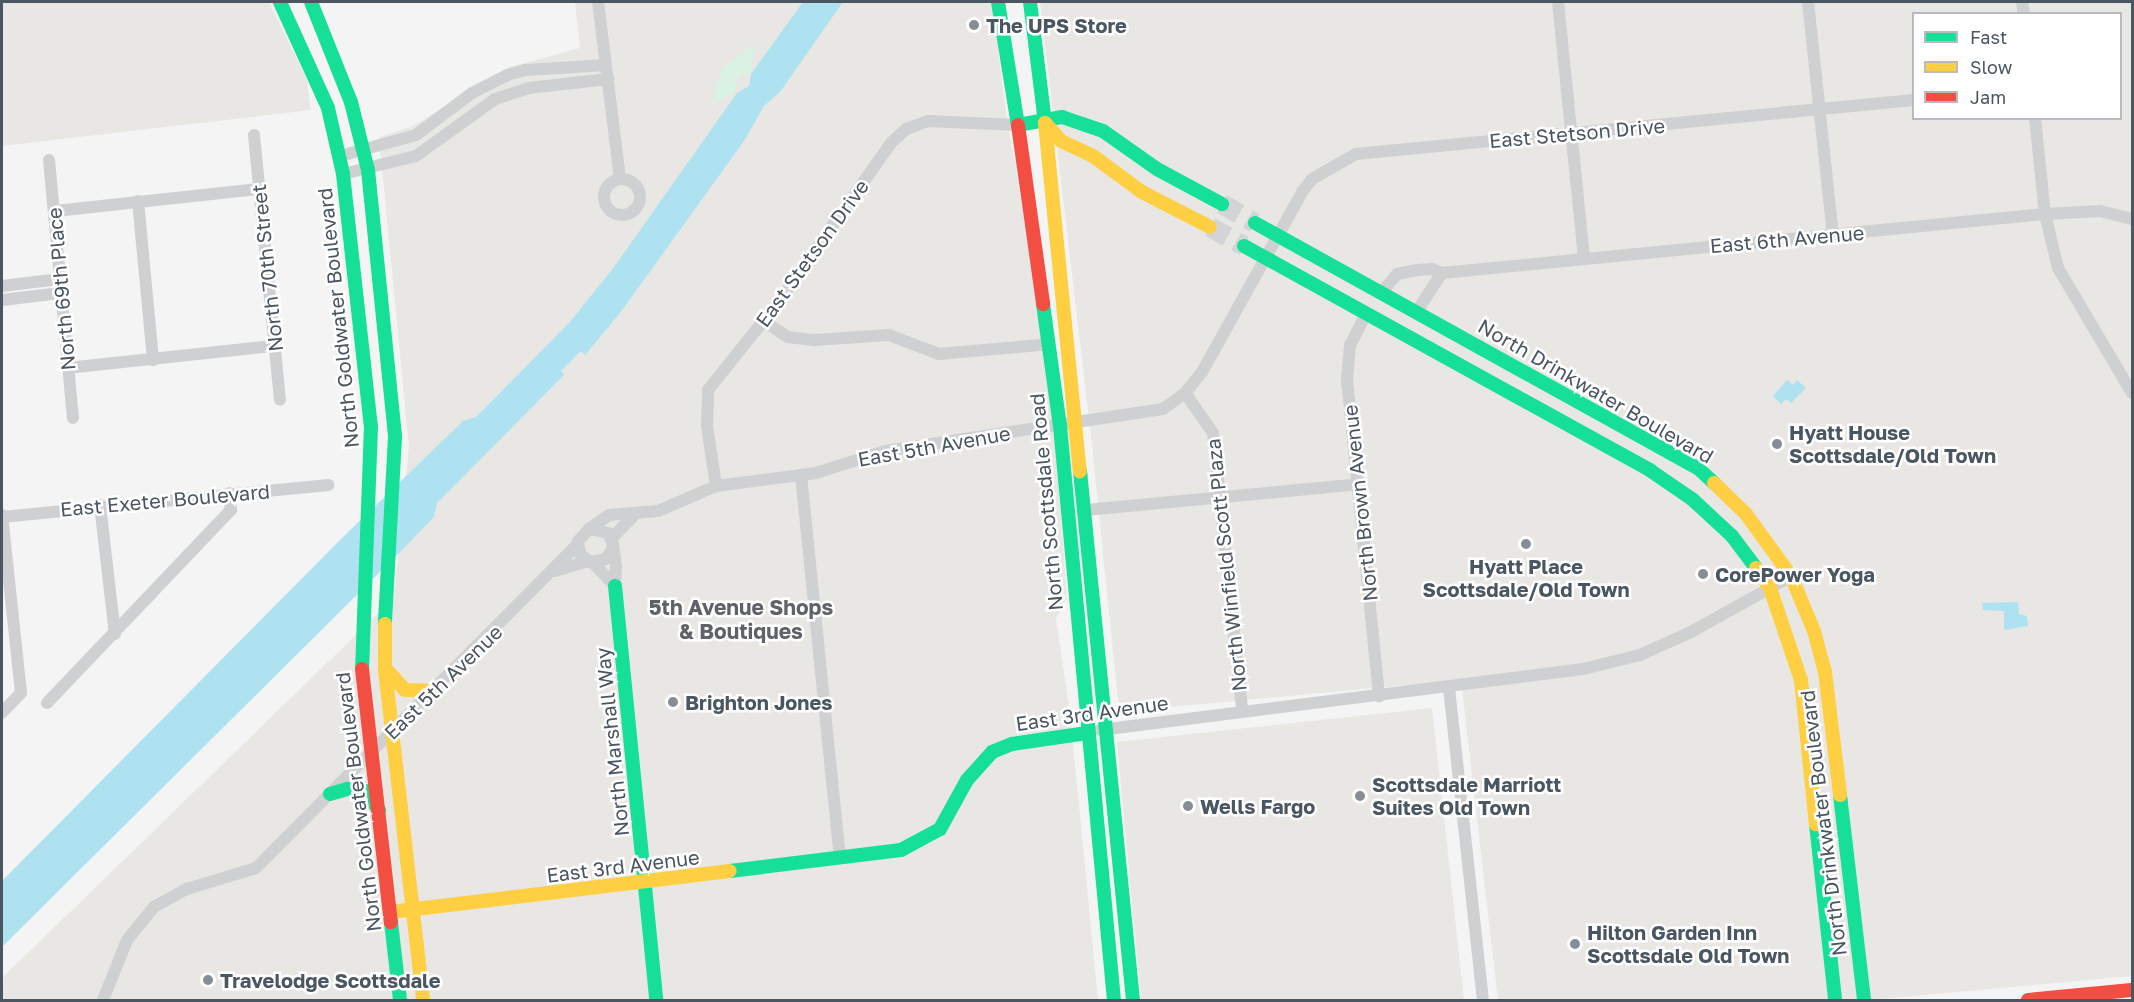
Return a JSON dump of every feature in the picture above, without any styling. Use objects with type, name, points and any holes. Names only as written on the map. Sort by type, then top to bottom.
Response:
[{"type":"main road","name":"North Goldwater Boulevard","points":[[280,2],[328,108],[343,174],[371,426],[360,595],[360,653],[381,815],[400,1000]]},
{"type":"main road","points":[[311,2],[351,102],[368,170],[391,387],[394,485],[386,568],[385,666],[415,909],[423,1000]]},
{"type":"main road","name":"North Scottsdale Road","points":[[998,2],[1018,125],[1060,426],[1087,733],[1114,1000]]},
{"type":"main road","name":"North Scottsdale Road","points":[[1030,2],[1078,423],[1133,1000]]},
{"type":"main road","points":[[1018,125],[1045,123],[1062,117],[1103,130],[1157,169],[1222,204]]},
{"type":"main road","points":[[1045,123],[1062,141],[1093,156],[1142,192],[1210,227]]},
{"type":"main road","name":"North Drinkwater Boulevard","points":[[1255,223],[1699,469],[1746,514],[1791,576],[1814,631],[1825,672],[1864,1000]]},
{"type":"main road","name":"North Drinkwater Boulevard","points":[[1244,246],[1680,490],[1732,536],[1770,588],[1801,680],[1835,1000]]},
{"type":"main road","name":"North Marshall Way","points":[[615,586],[656,1000]]},
{"type":"main road","points":[[385,666],[393,681],[405,690],[433,691]]},
{"type":"main road","points":[[1807,732],[1818,745],[1828,794],[1841,802]]},
{"type":"main road","name":"East 3rd Avenue","points":[[391,912],[902,850],[931,836],[947,818],[978,766],[1002,747],[1087,733]]},
{"type":"main road","points":[[330,794],[348,789],[365,791],[372,797],[381,815]]},
{"type":"main road","points":[[2028,1000],[2133,990]]},
{"type":"street","points":[[598,2],[620,178]]},
{"type":"street","points":[[1558,2],[1584,257]]},
{"type":"street","points":[[1808,2],[1833,235]]},
{"type":"street","points":[[340,156],[364,152],[416,135],[472,93],[507,75],[526,70],[606,65]]},
{"type":"street","points":[[343,174],[368,170],[416,156],[495,99],[528,88],[608,79]]},
{"type":"street","name":"East Stetson Drive","points":[[1276,234],[1312,179],[1356,154],[1912,100]]},
{"type":"street","points":[[2035,120],[2045,214],[2062,277],[2133,393]]},
{"type":"street","name":"East Stetson Drive","points":[[716,486],[706,417],[708,390],[764,321],[891,143],[906,129],[928,121],[1018,125]]},
{"type":"street","name":"North 70th Street","points":[[254,135],[280,400]]},
{"type":"street","name":"North 69th Place","points":[[50,160],[73,418]]},
{"type":"street","points":[[55,211],[259,189]]},
{"type":"street","points":[[138,201],[153,360]]},
{"type":"street","name":"East 6th Avenue","points":[[1382,292],[1390,279],[1406,271],[1432,269],[1442,273],[1584,257],[2045,214],[2100,211],[2133,219]]},
{"type":"street","points":[[1264,257],[1276,234]]},
{"type":"street","name":"East 5th Avenue","points":[[590,529],[609,515],[634,515],[667,508],[716,486],[801,476],[885,451],[1152,413],[1185,393],[1216,348],[1264,257]]},
{"type":"street","points":[[1417,311],[1442,273]]},
{"type":"street","points":[[2,286],[60,279]]},
{"type":"street","points":[[2,300],[61,293]]},
{"type":"street","name":"North Brown Avenue","points":[[1366,314],[1347,362],[1379,696]]},
{"type":"street","points":[[764,321],[788,337],[814,340],[889,335],[939,354],[1050,344]]},
{"type":"street","points":[[67,368],[274,346]]},
{"type":"street","name":"North Winfield Scott Plaza","points":[[1185,393],[1213,433],[1242,711]]},
{"type":"street","points":[[801,476],[840,858]]},
{"type":"street","points":[[1086,510],[1360,484]]},
{"type":"street","name":"East Exeter Boulevard","points":[[2,516],[328,485]]},
{"type":"street","points":[[47,703],[231,510],[229,493]]},
{"type":"street","points":[[100,505],[115,634]]},
{"type":"street","points":[[590,562],[606,559],[612,543],[634,515]]},
{"type":"street","points":[[2,516],[21,693],[2,712]]},
{"type":"street","points":[[612,543],[603,530],[590,529],[578,544],[590,562],[615,586]]},
{"type":"street","name":"North Marshall Way","points":[[612,543],[615,586]]},
{"type":"street","name":"East 5th Avenue","points":[[103,1000],[127,940],[154,907],[187,889],[256,868],[555,571],[557,564],[578,544]]},
{"type":"street","name":"East 5th Avenue","points":[[555,571],[590,562]]},
{"type":"street","name":"East 3rd Avenue","points":[[1087,733],[1242,711],[1565,673],[1640,655],[1691,632],[1791,576]]},
{"type":"street","points":[[1449,688],[1483,1000]]},
{"type":"shaded area","points":[[2,2],[269,2],[307,80],[311,110],[2,146]]},
{"type":"shaded area","points":[[575,2],[992,2],[1006,113],[1043,328],[1056,451],[1067,598],[1056,619],[1070,713],[1098,1000],[2,1000],[2,978],[394,598],[409,447],[379,137],[411,127],[510,67],[580,48]]},
{"type":"shaded area","points":[[1040,2],[2132,2],[2132,976],[1870,1000],[1498,1000],[1461,680],[1128,711],[1118,701],[1092,444]]},
{"type":"shaded area","points":[[1432,708],[1464,1000],[1141,1000],[1117,742]]},
{"type":"green space","points":[[754,44],[751,72],[739,75],[735,93],[711,105],[723,67]]},
{"type":"water","points":[[803,2],[843,2],[780,92],[764,106],[744,141],[620,313],[585,355],[581,351],[561,371],[564,375],[437,503],[434,517],[404,548],[2,947],[2,881],[343,537],[463,421],[476,417],[569,323],[614,267],[737,93],[749,86],[751,74]]},
{"type":"water","points":[[1787,380],[1793,385],[1797,380],[1806,388],[1791,403],[1786,399],[1781,404],[1773,396]]},
{"type":"water","points":[[2018,602],[2019,614],[2027,616],[2028,626],[2004,630],[2004,611],[1983,610],[1982,603]]},
{"type":"tunnel","points":[[1222,204],[1255,223]]},
{"type":"tunnel","points":[[1210,227],[1244,246]]},
{"type":"traffic: fast","points":[[280,2],[328,108],[343,174],[371,426],[362,669]]},
{"type":"traffic: fast","points":[[311,2],[351,102],[368,170],[395,437],[385,624]]},
{"type":"traffic: fast","points":[[998,2],[1018,125],[1062,117],[1103,131],[1157,169],[1222,204]]},
{"type":"traffic: fast","points":[[1030,2],[1045,123]]},
{"type":"traffic: fast","points":[[1255,223],[1699,469],[1714,483]]},
{"type":"traffic: fast","points":[[1244,246],[1651,471],[1692,499],[1732,536],[1756,568]]},
{"type":"traffic: fast","points":[[1043,304],[1060,426],[1114,1000]]},
{"type":"traffic: fast","points":[[1080,471],[1133,1000]]},
{"type":"traffic: fast","points":[[615,586],[656,1000]]},
{"type":"traffic: fast","points":[[730,871],[901,850],[940,829],[967,780],[992,752],[1012,744],[1087,733]]},
{"type":"traffic: fast","points":[[330,794],[348,789],[365,791],[379,810]]},
{"type":"traffic: fast","points":[[1840,795],[1864,1000]]},
{"type":"traffic: fast","points":[[1816,824],[1835,1000]]},
{"type":"traffic: fast","points":[[391,922],[400,1000]]},
{"type":"traffic: slow","points":[[1045,123],[1080,471]]},
{"type":"traffic: slow","points":[[1045,123],[1061,141],[1093,156],[1142,192],[1210,227]]},
{"type":"traffic: slow","points":[[1714,483],[1746,514],[1791,576],[1814,631],[1825,672],[1840,795]]},
{"type":"traffic: slow","points":[[1756,568],[1770,588],[1801,680],[1816,824]]},
{"type":"traffic: slow","points":[[385,624],[385,670],[423,1000]]},
{"type":"traffic: slow","points":[[386,669],[405,690],[433,691]]},
{"type":"traffic: slow","points":[[391,912],[730,871]]},
{"type":"traffic: jam","points":[[1018,125],[1043,304]]},
{"type":"traffic: jam","points":[[362,669],[391,922]]},
{"type":"traffic: jam","points":[[2028,1000],[2132,990]]},
{"type":"place","name":"The UPS Store","points":[[974,25]]},
{"type":"place","name":"Hyatt House Scottsdale/Old Town","points":[[1777,444]]},
{"type":"place","name":"Hyatt Place Scottsdale/Old Town","points":[[1526,544]]},
{"type":"place","name":"CorePower Yoga","points":[[1703,574]]},
{"type":"place","name":"Brighton Jones","points":[[673,702]]},
{"type":"place","name":"Scottsdale Marriott Suites Old Town","points":[[1360,796]]},
{"type":"place","name":"Wells Fargo","points":[[1188,806]]},
{"type":"place","name":"Hilton Garden Inn Scottsdale Old Town","points":[[1575,944]]},
{"type":"place","name":"Travelodge Scottsdale","points":[[208,980]]},
{"type":"district","name":"5th Avenue Shops & Boutiques","points":[[741,619]]}]
